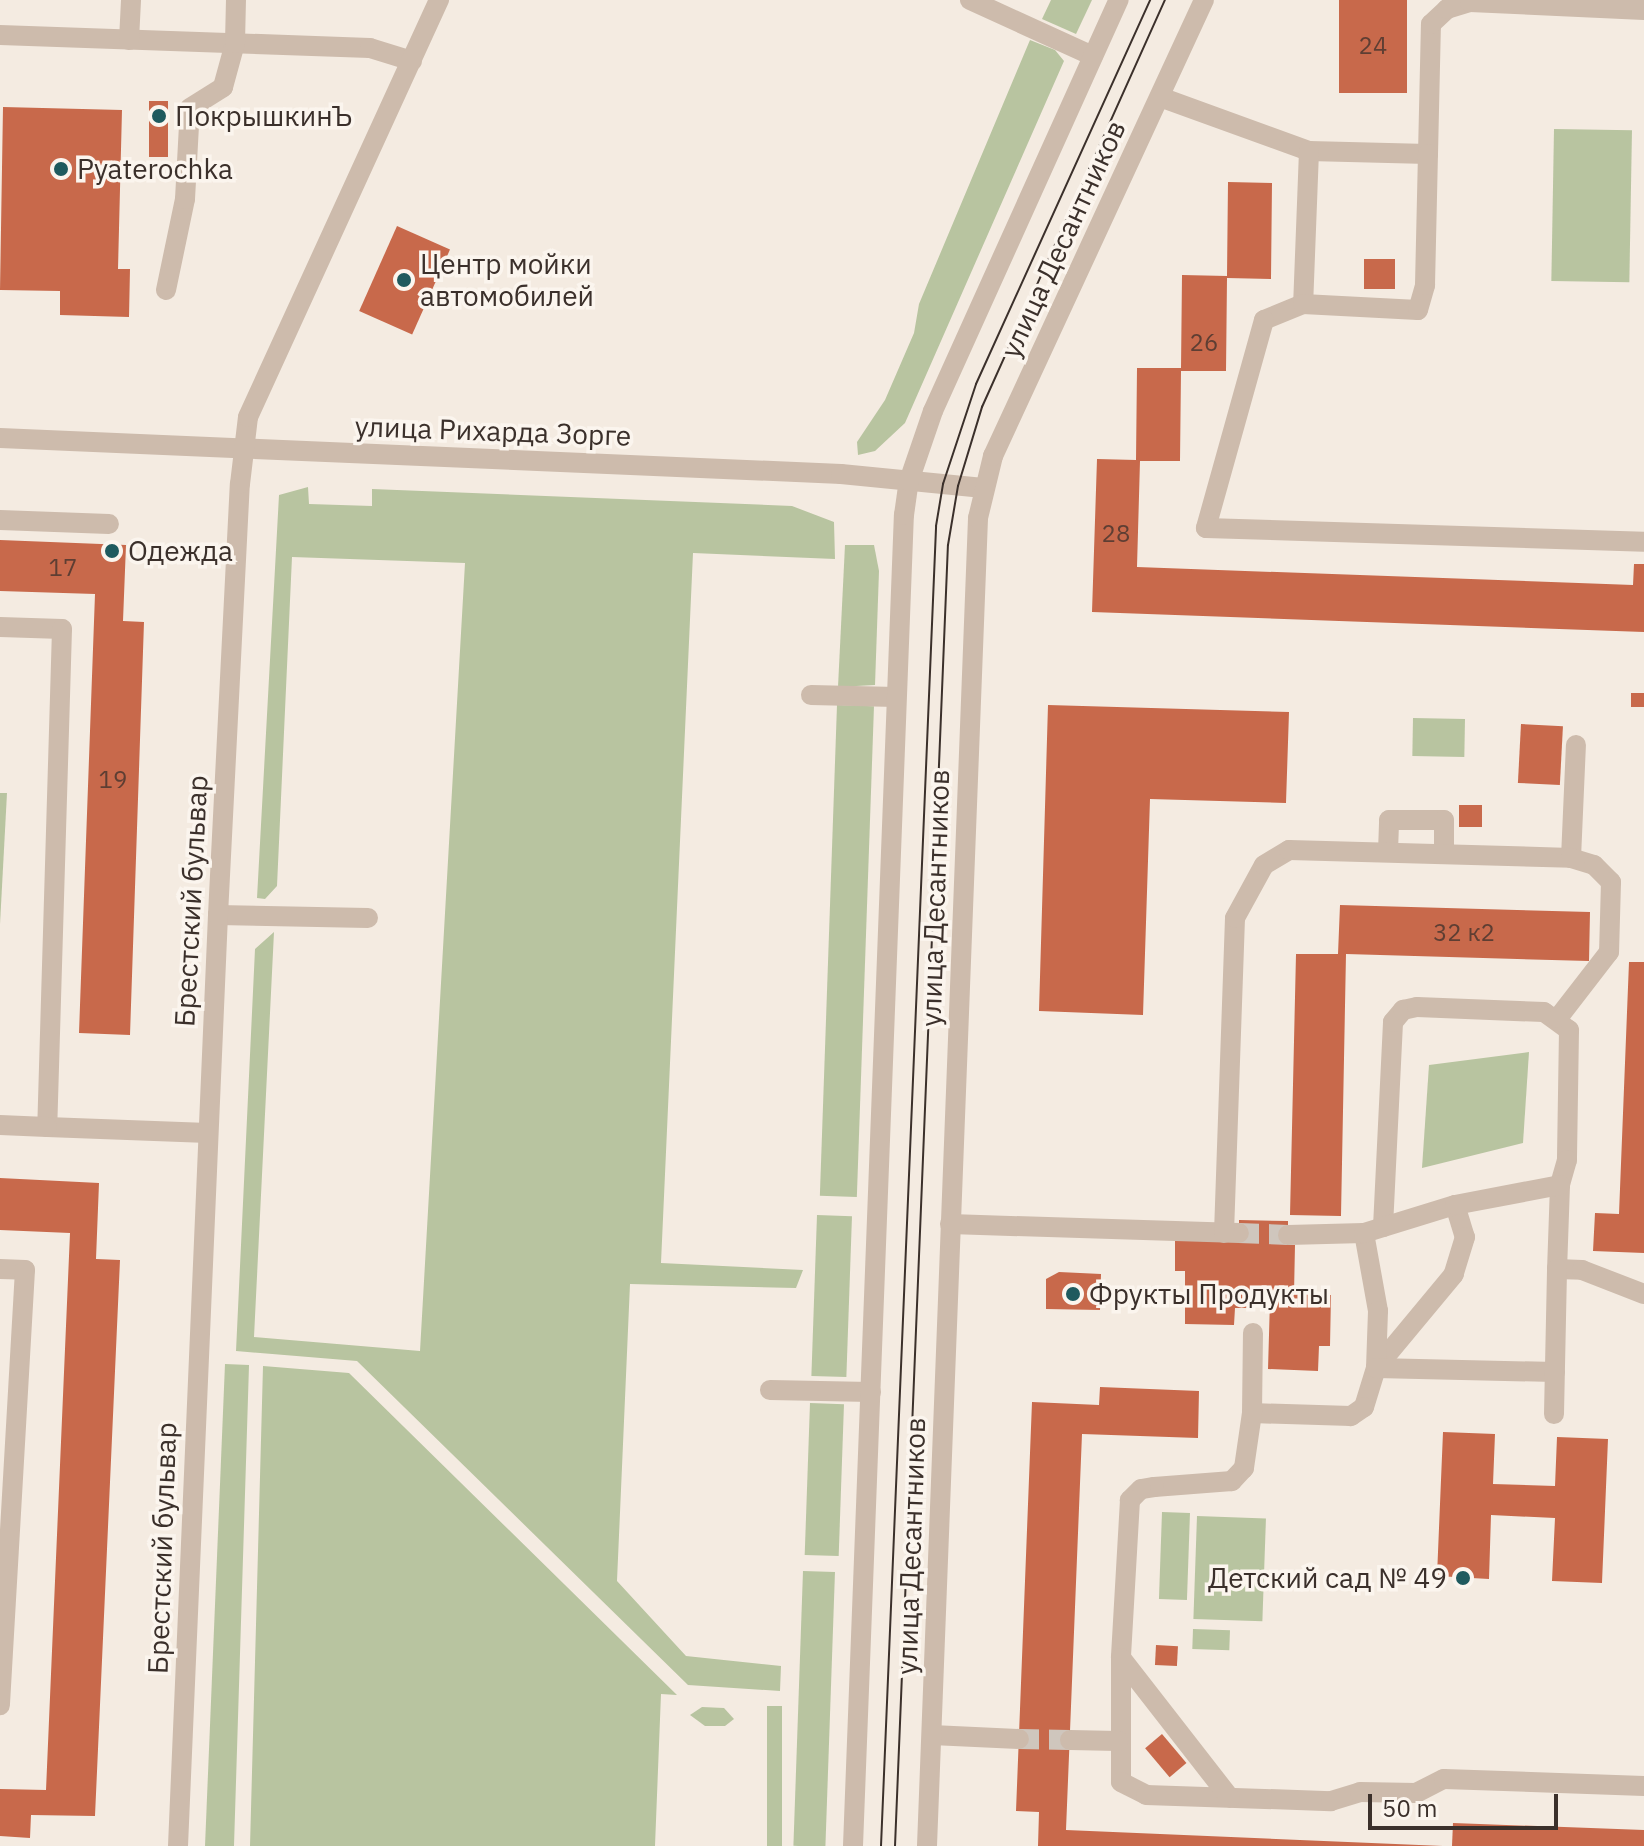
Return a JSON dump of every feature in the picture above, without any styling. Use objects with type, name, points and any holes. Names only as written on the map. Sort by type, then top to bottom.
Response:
[{"type":"street","points":[[129,40],[131,0]]},
{"type":"street","points":[[166,290],[185,199],[190,108],[223,87],[235,43],[236,0]]},
{"type":"street","name":"Брестский бульвар","points":[[178,1846],[218,915],[248,417],[439,0]]},
{"type":"street","points":[[970,0],[1093,56]]},
{"type":"street","name":"улица Десантников","points":[[853,1846],[896,697],[909,481],[964,338],[1119,0]]},
{"type":"street","name":"улица Десантников","points":[[927,1846],[976,547],[983,488],[1204,0]]},
{"type":"street","points":[[1644,10],[1470,1],[1447,9],[1431,24],[1425,285],[1418,310],[1303,304],[1264,320],[1206,528],[1644,542]]},
{"type":"street","points":[[0,35],[370,48],[412,61]]},
{"type":"street","points":[[1160,97],[1309,151],[1428,154]]},
{"type":"street","points":[[1303,304],[1309,151]]},
{"type":"street","name":"улица Рихарда Зорге","points":[[0,438],[909,481],[983,488]]},
{"type":"street","points":[[0,520],[109,524]]},
{"type":"street","points":[[0,627],[62,629],[47,1127]]},
{"type":"street","points":[[811,695],[896,697]]},
{"type":"street","points":[[1571,858],[1576,745]]},
{"type":"street","points":[[1388,852],[1389,820],[1444,820],[1444,854]]},
{"type":"street","points":[[950,1224],[1232,1233],[1235,918],[1248,887],[1264,865],[1289,850],[1571,858],[1594,865],[1611,882],[1609,952],[1558,1018]]},
{"type":"street","points":[[218,915],[368,918]]},
{"type":"street","points":[[1252,1413],[1351,1416],[1373,1391],[1378,1311],[1373,1230],[1393,1022],[1403,1010],[1417,1007],[1544,1012],[1558,1018],[1569,1030],[1567,1160],[1560,1185],[1554,1414]]},
{"type":"street","points":[[0,1125],[208,1133]]},
{"type":"street","points":[[1288,1235],[1373,1230],[1455,1205],[1560,1185]]},
{"type":"street","points":[[1376,1368],[1454,1274],[1465,1237],[1455,1205]]},
{"type":"street","points":[[0,1269],[25,1270],[0,1705]]},
{"type":"street","points":[[1557,1269],[1582,1270],[1644,1294]]},
{"type":"street","points":[[1253,1333],[1252,1413],[1244,1468],[1232,1481],[1141,1489],[1130,1500],[1118,1741],[1121,1782],[1132,1791],[1331,1801],[1360,1792],[1416,1793],[1444,1779],[1644,1786]]},
{"type":"street","points":[[1376,1368],[1555,1372]]},
{"type":"street","points":[[770,1390],[871,1392]]},
{"type":"street","points":[[1121,1658],[1230,1798]]},
{"type":"street","points":[[932,1735],[1019,1739]]},
{"type":"street","points":[[1070,1740],[1118,1741]]},
{"type":"green space","points":[[1051,0],[1092,0],[1076,34],[1042,19]]},
{"type":"green space","points":[[1030,40],[1055,50],[1064,61],[905,423],[875,451],[858,455],[857,442],[885,400],[914,333],[919,304]]},
{"type":"green space","points":[[1554,129],[1632,130],[1629,282],[1551,281]]},
{"type":"green space","points":[[308,487],[309,504],[372,506],[372,489],[792,506],[834,522],[835,559],[693,553],[661,1263],[803,1270],[796,1288],[630,1284],[617,1581],[686,1656],[781,1666],[780,1691],[688,1685],[357,1361],[236,1351],[255,949],[274,932],[254,1337],[420,1351],[465,563],[292,557],[277,886],[265,899],[257,898],[279,495]]},
{"type":"green space","points":[[845,545],[874,545],[879,571],[875,685],[838,687]]},
{"type":"green space","points":[[837,705],[874,706],[857,1197],[820,1196]]},
{"type":"green space","points":[[1413,718],[1465,719],[1464,757],[1412,756]]},
{"type":"green space","points":[[0,793],[7,793],[0,924]]},
{"type":"green space","points":[[1529,1052],[1523,1143],[1422,1168],[1429,1065]]},
{"type":"green space","points":[[817,1215],[852,1216],[846,1377],[811,1376]]},
{"type":"green space","points":[[225,1364],[249,1365],[234,1846],[205,1846]]},
{"type":"green space","points":[[263,1366],[349,1373],[677,1695],[661,1694],[655,1846],[250,1846]]},
{"type":"green space","points":[[810,1403],[844,1404],[839,1556],[805,1555]]},
{"type":"green space","points":[[1162,1512],[1190,1513],[1187,1600],[1159,1599]]},
{"type":"green space","points":[[1197,1516],[1266,1518],[1262,1621],[1193,1619]]},
{"type":"green space","points":[[803,1571],[835,1572],[825,1846],[793,1846]]},
{"type":"green space","points":[[1193,1629],[1230,1630],[1229,1650],[1192,1649]]},
{"type":"green space","points":[[767,1706],[782,1706],[782,1846],[767,1846]]},
{"type":"green space","points":[[702,1707],[724,1708],[734,1719],[725,1726],[705,1726],[690,1715]]},
{"type":"building","points":[[1339,0],[1407,0],[1407,93],[1339,93]]},
{"type":"building","name":"ПокрышкинЪ","points":[[149,101],[168,101],[168,157],[149,157]]},
{"type":"building","name":"Pyaterochka","points":[[3,107],[122,110],[118,269],[130,269],[129,317],[60,315],[60,291],[0,290]]},
{"type":"building","points":[[1228,182],[1272,183],[1271,279],[1227,278],[1226,371],[1181,371],[1180,461],[1140,461],[1137,567],[1633,585],[1634,564],[1644,564],[1644,632],[1092,612],[1097,459],[1136,460],[1137,368],[1181,368],[1182,275],[1227,276]]},
{"type":"building","name":"Центр мойки автомобилей","points":[[397,226],[450,250],[412,335],[359,311]]},
{"type":"building","points":[[1364,259],[1395,259],[1395,289],[1364,289]]},
{"type":"building","points":[[0,540],[126,545],[123,621],[144,622],[130,1035],[79,1033],[95,594],[0,591]]},
{"type":"building","points":[[1631,693],[1644,693],[1644,707],[1631,707]]},
{"type":"building","points":[[1048,705],[1289,712],[1286,803],[1150,799],[1143,1015],[1039,1011]]},
{"type":"building","points":[[1521,724],[1563,726],[1560,785],[1518,783]]},
{"type":"building","points":[[1459,805],[1482,805],[1482,827],[1459,827]]},
{"type":"building","points":[[1340,905],[1590,912],[1589,961],[1346,954],[1341,1216],[1290,1215],[1296,954],[1338,954]]},
{"type":"building","points":[[1629,962],[1644,962],[1644,1253],[1593,1251],[1595,1213],[1619,1214]]},
{"type":"building","points":[[0,1178],[99,1183],[96,1259],[120,1260],[95,1816],[31,1815],[30,1838],[0,1836],[0,1789],[46,1790],[70,1233],[0,1230]]},
{"type":"building","points":[[1239,1220],[1288,1221],[1288,1245],[1295,1245],[1294,1294],[1331,1295],[1330,1346],[1319,1346],[1318,1371],[1268,1369],[1270,1300],[1252,1300],[1252,1308],[1235,1308],[1234,1325],[1185,1324],[1185,1271],[1175,1271],[1175,1238],[1239,1238]]},
{"type":"building","name":"Фрукты Продукты","points":[[1059,1272],[1101,1274],[1100,1310],[1046,1309],[1046,1279]]},
{"type":"building","points":[[1100,1387],[1199,1391],[1198,1438],[1082,1434],[1066,1830],[1443,1846],[1038,1846],[1039,1812],[1016,1811],[1032,1402],[1099,1405]]},
{"type":"building","points":[[1443,1432],[1495,1434],[1493,1484],[1555,1486],[1557,1437],[1608,1439],[1602,1583],[1552,1581],[1555,1518],[1491,1515],[1489,1579],[1437,1576]]},
{"type":"building","points":[[1156,1645],[1178,1646],[1177,1666],[1155,1665]]},
{"type":"building","points":[[1162,1734],[1186,1763],[1170,1777],[1145,1748]]},
{"type":"building","points":[[1453,1823],[1644,1830],[1644,1846],[1452,1846]]},
{"type":"tunnel","points":[[1239,1233],[1288,1235]]},
{"type":"tunnel","points":[[1019,1739],[1070,1740]]},
{"type":"tram line","points":[[881,1846],[936,526],[943,484],[976,384],[1150,0]]},
{"type":"tram line","points":[[895,1846],[948,545],[958,486],[982,407],[1165,0]]},
{"type":"place","name":"ПокрышкинЪ","points":[[159,116]]},
{"type":"place","name":"Pyaterochka","points":[[61,169]]},
{"type":"place","name":"Центр мойки автомобилей","points":[[404,280]]},
{"type":"place","name":"Одежда","points":[[112,551]]},
{"type":"place","name":"Фрукты Продукты","points":[[1073,1294]]},
{"type":"place","name":"Детский сад № 49","points":[[1463,1578]]}]
